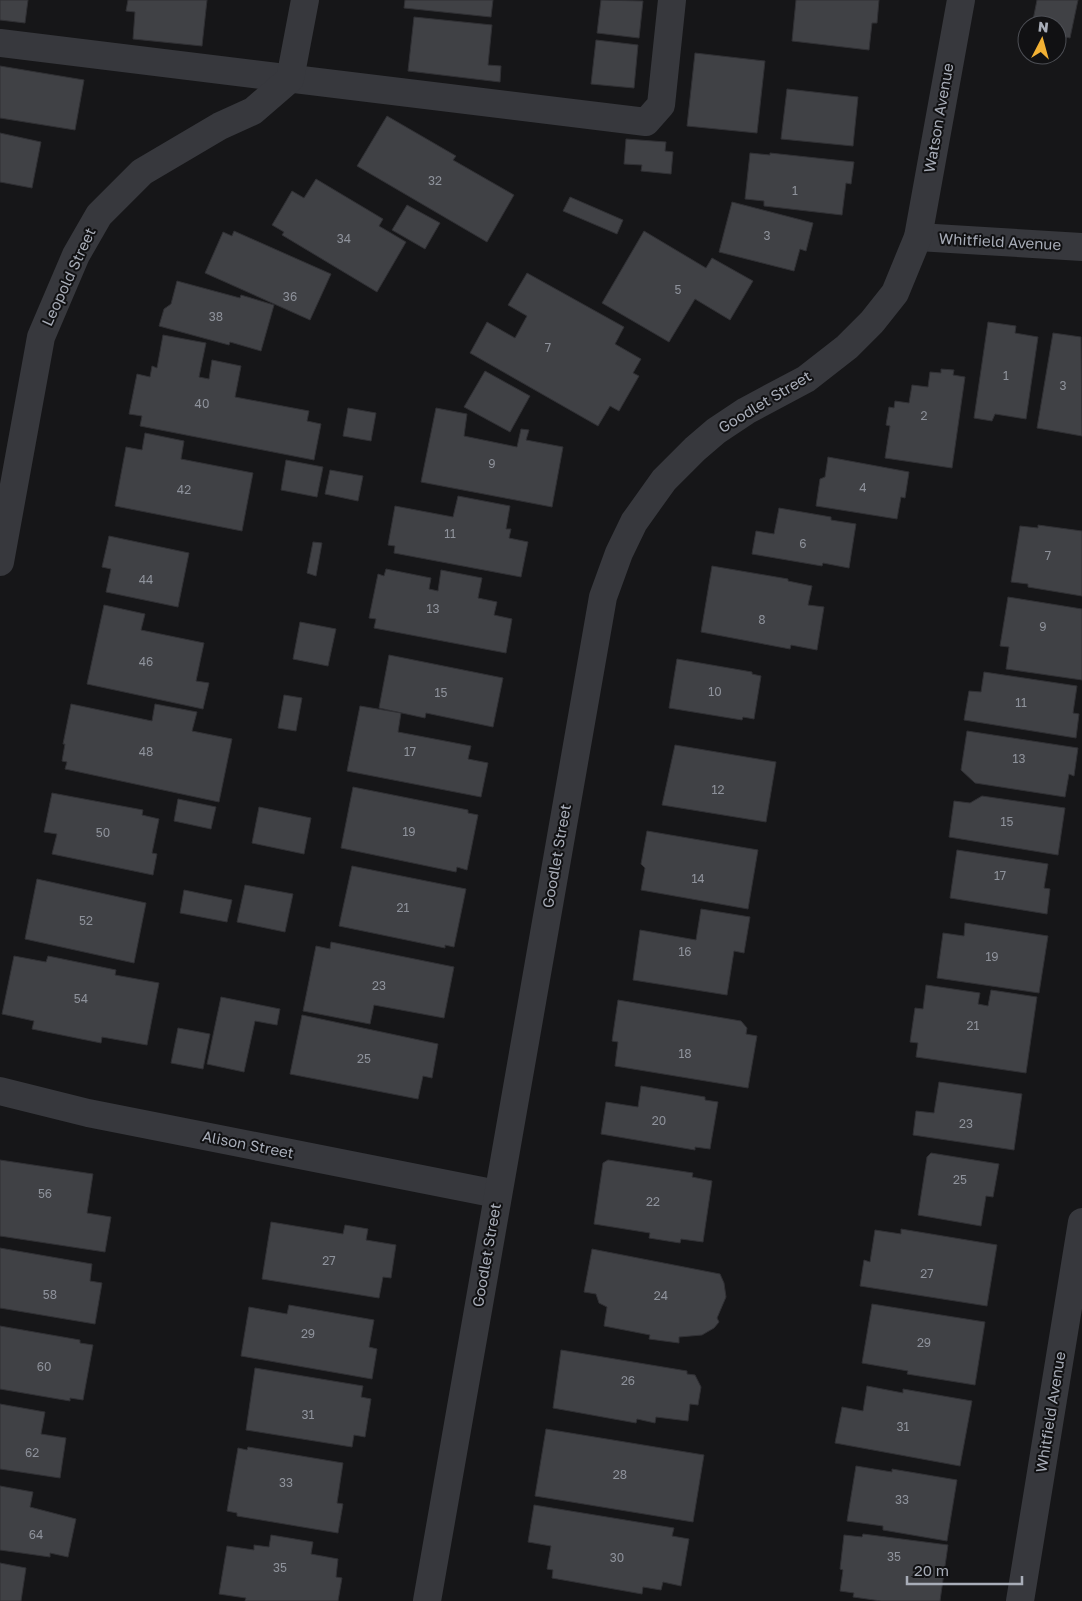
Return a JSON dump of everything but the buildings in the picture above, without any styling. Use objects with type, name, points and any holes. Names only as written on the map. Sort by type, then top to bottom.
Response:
[{"type":"street","points":[[290,79],[305,0]]},
{"type":"street","points":[[0,43],[646,122],[661,105],[672,0]]},
{"type":"street","name":"Watson Avenue","points":[[918,237],[961,0]]},
{"type":"street","name":"Leopold Street","points":[[0,562],[41,337],[76,255],[98,215],[142,172],[220,126],[253,111],[290,79]]},
{"type":"street","name":"Whitfield Avenue","points":[[918,237],[1082,247]]},
{"type":"street","name":"Goodlet Street","points":[[427,1601],[603,597],[619,553],[634,522],[664,480],[695,449],[746,412],[806,379],[847,347],[872,322],[895,292],[918,237]]},
{"type":"street","name":"Alison Street","points":[[0,1092],[98,1114],[497,1194]]},
{"type":"street","name":"Whitfield Avenue","points":[[1020,1601],[1082,1222]]}]
